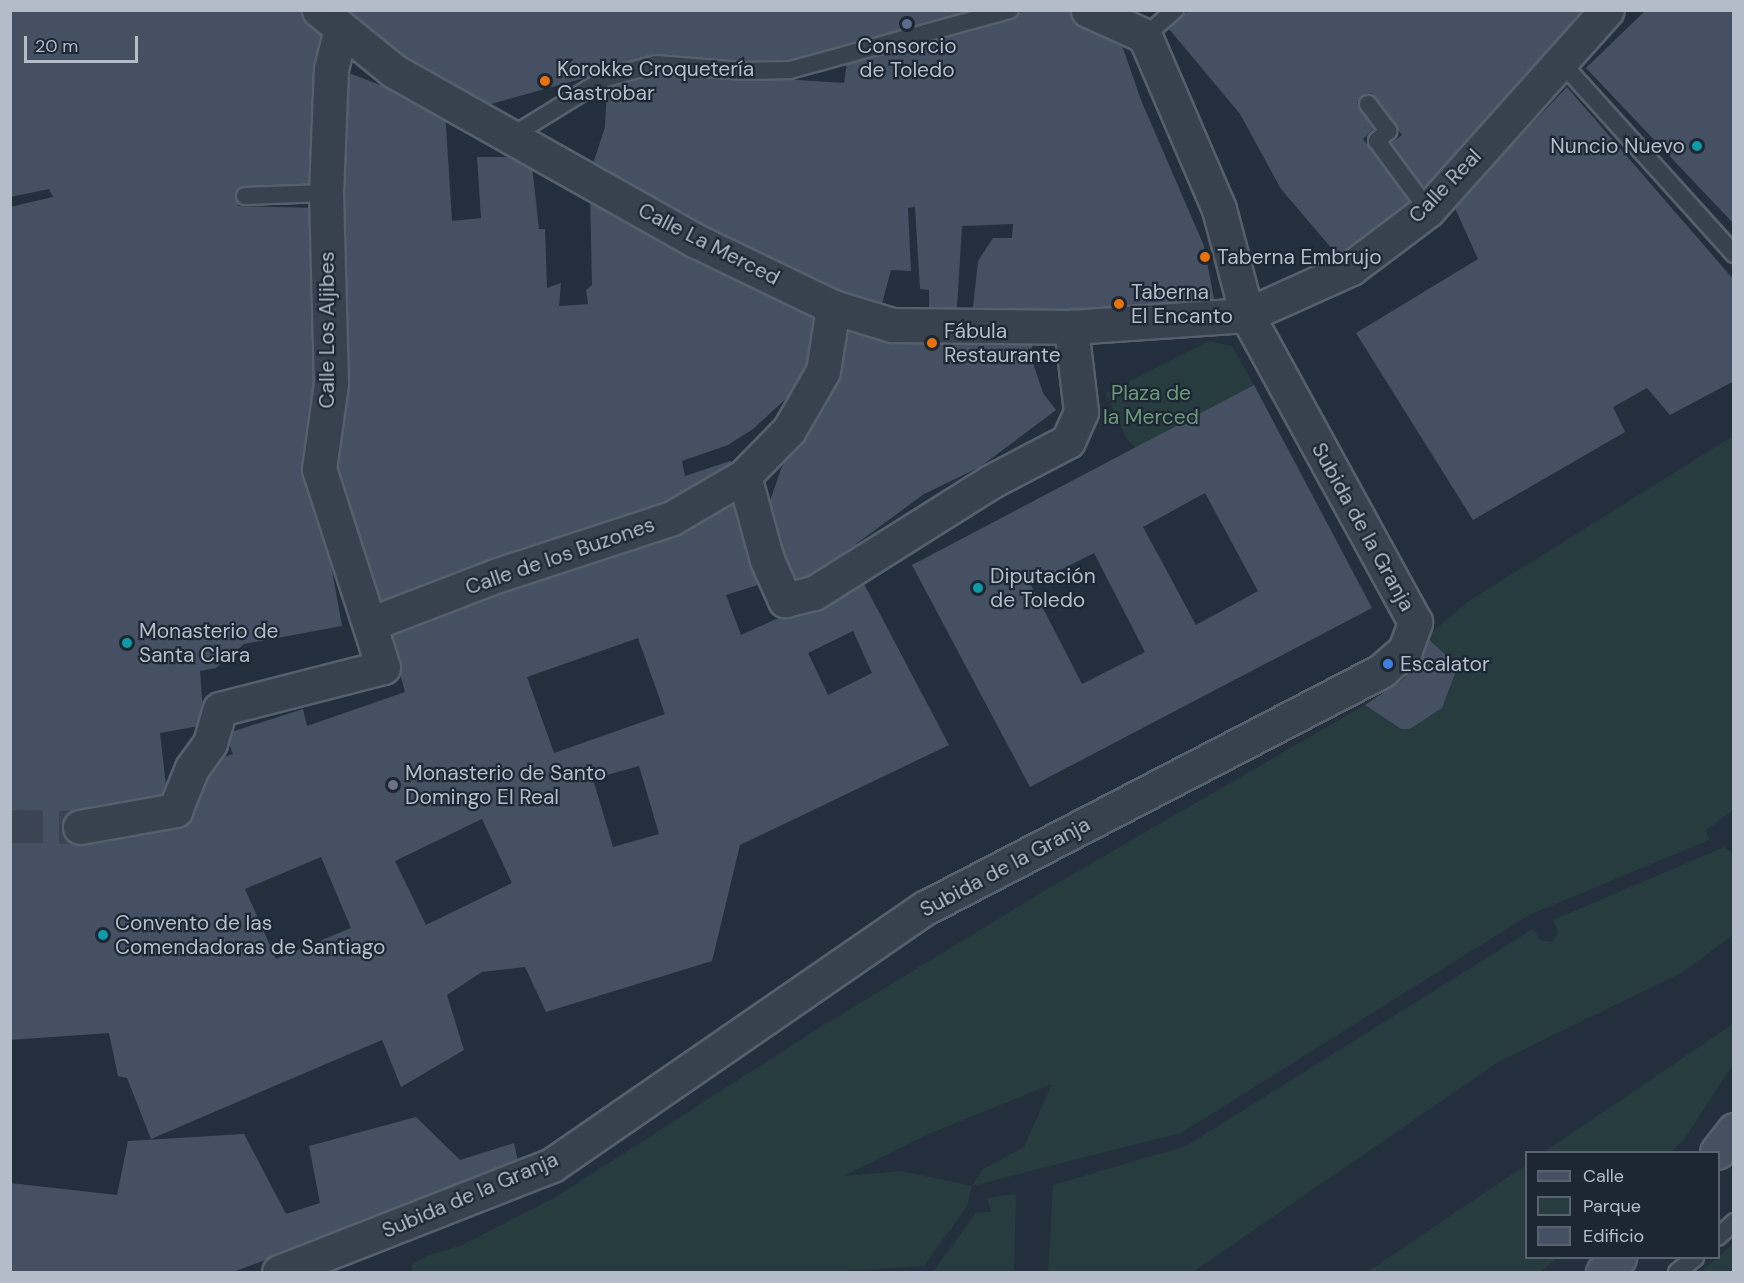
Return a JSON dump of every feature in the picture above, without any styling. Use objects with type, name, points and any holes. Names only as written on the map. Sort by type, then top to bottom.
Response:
[{"type":"street","points":[[1088,10],[1135,32]]},
{"type":"street","name":"Calle Real","points":[[1247,315],[1350,268],[1428,210],[1562,63],[1607,10]]},
{"type":"street","name":"Calle La Merced","points":[[330,20],[394,71],[694,240],[833,307],[892,325],[1071,327]]},
{"type":"street","name":"Calle Los Aljibes","points":[[80,827],[175,810],[192,768],[210,743],[220,709],[383,667],[319,469],[331,384],[326,193],[331,69],[330,20]]},
{"type":"street","name":"Subida de la Granja","points":[[279,1272],[552,1165],[925,908],[1381,671],[1405,650],[1415,622],[1247,315],[1219,209],[1135,32]]},
{"type":"street","name":"Calle de los Buzones","points":[[370,624],[495,576],[672,518],[744,476],[789,430],[823,370],[833,307]]},
{"type":"street","points":[[744,476],[767,560],[785,600],[814,593],[990,482],[1068,441],[1081,412],[1071,327],[1247,315]]},
{"type":"street","points":[[1718,1151],[1734,1130]]},
{"type":"street","points":[[1603,1272],[1617,1259]]},
{"type":"lane","points":[[510,137],[606,78],[656,64],[742,71],[790,70],[1010,10]]},
{"type":"lane","points":[[1135,32],[1175,10]]},
{"type":"lane","points":[[1562,63],[1734,254]]},
{"type":"lane","points":[[1368,104],[1388,131],[1377,141],[1428,210]]},
{"type":"lane","points":[[245,196],[326,193]]},
{"type":"lane","points":[[1720,1236],[1734,1222]]},
{"type":"lane","points":[[1677,1272],[1693,1259]]},
{"type":"green space","name":"Plaza de la Merced","points":[[1209,341],[1232,346],[1254,385],[1136,448],[1127,439],[1106,393]]},
{"type":"green space","points":[[1733,436],[1733,810],[1706,830],[1709,840],[1527,916],[1181,1133],[972,1186],[967,1206],[924,1266],[826,1272],[412,1272],[412,1265],[426,1256],[462,1245],[556,1197],[819,1028],[1061,881],[1365,705],[1400,729],[1410,729],[1442,708],[1458,666],[1426,637],[1469,601]],"holes":[[[1052,1084],[1024,1147],[982,1170],[972,1186],[901,1171],[844,1176],[926,1135]]]},
{"type":"green space","points":[[1724,847],[1733,853],[1733,935],[1683,972],[1498,1062],[1193,1272],[1048,1272],[1053,1185],[1186,1146],[1533,929],[1540,940],[1552,942],[1558,932],[1553,920]]},
{"type":"green space","points":[[1733,1024],[1733,1064],[1684,1140],[1672,1151],[1545,1151]]},
{"type":"green space","points":[[1525,1166],[1525,1259],[1557,1259],[1540,1272],[1367,1272]]},
{"type":"green space","points":[[1016,1194],[1014,1272],[933,1272],[976,1213],[991,1212],[987,1198]]},
{"type":"green space","points":[[1733,1243],[1733,1272],[1700,1272],[1720,1259],[1720,1256]]},
{"type":"building","points":[[10,10],[309,10],[332,34],[324,189],[238,187],[238,206],[318,208],[314,470],[342,626],[244,644],[216,668],[200,671],[204,725],[160,733],[168,804],[157,822],[196,812],[189,790],[205,764],[233,754],[225,734],[303,709],[307,726],[405,692],[386,622],[743,485],[761,584],[726,595],[741,635],[862,580],[949,745],[740,845],[712,961],[546,1012],[525,967],[482,972],[447,995],[464,1050],[401,1087],[382,1040],[151,1139],[127,1078],[118,1076],[109,1033],[10,1040],[10,207],[53,197],[49,189],[10,197]],"holes":[[[853,631],[872,673],[828,695],[808,653]],[[638,638],[665,714],[554,753],[527,677]],[[639,766],[659,834],[613,847],[593,779]],[[482,819],[512,883],[426,925],[395,861]],[[321,857],[351,928],[276,959],[245,889]]]},
{"type":"building","points":[[329,10],[972,10],[973,12],[812,58],[751,65],[681,62],[667,55],[477,108]]},
{"type":"building","points":[[1030,10],[1074,10],[1117,31],[1141,100],[1204,246],[1215,304],[972,317],[978,261],[993,238],[1012,238],[1013,224],[962,226],[957,308],[929,310],[929,290],[920,289],[915,207],[908,208],[911,271],[891,270],[880,311],[818,293],[592,167],[605,127],[607,87],[659,71],[844,83],[847,63]]},
{"type":"building","points":[[1189,10],[1591,10],[1424,192],[1388,145],[1402,135],[1371,93],[1357,102],[1373,129],[1363,139],[1416,206],[1339,257],[1281,189],[1240,114],[1169,29]]},
{"type":"building","name":"Nuncio Nuevo","points":[[1646,10],[1734,10],[1734,224],[1586,68]]},
{"type":"building","points":[[341,70],[445,110],[452,221],[481,218],[477,157],[531,157],[539,229],[545,229],[547,288],[561,283],[559,306],[588,304],[586,290],[592,285],[590,192],[817,303],[817,370],[753,429],[728,445],[682,461],[685,476],[730,461],[738,473],[666,510],[371,606],[340,515],[332,400]]},
{"type":"building","points":[[1567,87],[1734,280],[1734,381],[1670,415],[1647,388],[1613,407],[1625,432],[1473,520],[1356,333],[1478,259],[1454,206]]},
{"type":"building","points":[[836,328],[881,338],[1031,335],[1034,366],[1043,393],[1056,410],[980,467],[924,494],[856,544],[860,550],[788,588],[762,524],[781,469],[828,380]]},
{"type":"building","name":"Diputación de Toledo","points":[[1254,385],[1372,608],[1030,787],[912,565]],"holes":[[[1205,493],[1258,591],[1196,625],[1143,527]],[[1094,553],[1145,652],[1082,684],[1031,585]]]},
{"type":"building","points":[[1426,637],[1458,666],[1442,708],[1410,729],[1401,729],[1365,705],[1405,678]]},
{"type":"building","points":[[416,1117],[460,1160],[514,1143],[519,1166],[233,1272],[10,1272],[10,1183],[117,1195],[128,1141],[244,1134],[286,1214],[320,1203],[309,1146]]},
{"type":"tunnel","points":[[10,826],[80,827]]},
{"type":"place","name":"Consorcio de Toledo","points":[[907,24]]},
{"type":"place","name":"Korokke Croquetería Gastrobar","points":[[545,81]]},
{"type":"place","name":"Nuncio Nuevo","points":[[1697,146]]},
{"type":"place","name":"Taberna Embrujo","points":[[1205,257]]},
{"type":"place","name":"Taberna El Encanto","points":[[1119,304]]},
{"type":"place","name":"Fábula Restaurante","points":[[932,343]]},
{"type":"place","name":"Diputación de Toledo","points":[[978,588]]},
{"type":"place","name":"Monasterio de Santa Clara","points":[[127,643]]},
{"type":"place","name":"Escalator","points":[[1388,664]]},
{"type":"place","name":"Monasterio de Santo Domingo El Real","points":[[393,785]]},
{"type":"place","name":"Convento de las Comendadoras de Santiago","points":[[103,935]]}]
